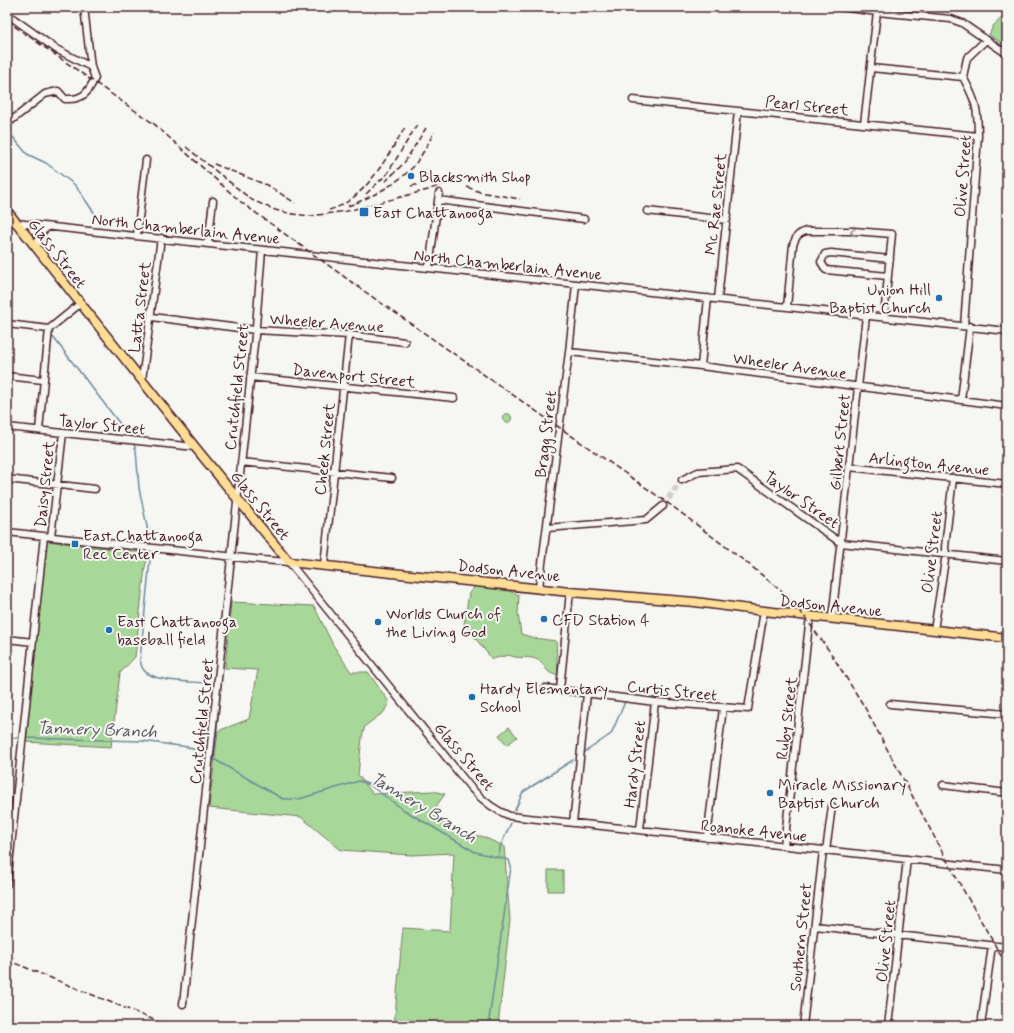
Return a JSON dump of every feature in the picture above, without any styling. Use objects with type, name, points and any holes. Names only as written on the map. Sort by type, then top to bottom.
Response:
[{"type":"main road","name":"Glass Street","points":[[7,211],[195,448],[238,498],[289,562]]},
{"type":"main road","name":"Dodson Avenue","points":[[289,562],[539,587],[570,592],[695,602],[1007,638]]},
{"type":"street","points":[[7,124],[45,94],[58,91],[66,99],[76,100],[88,91],[95,78],[91,67],[84,7]]},
{"type":"street","points":[[841,7],[951,19],[962,23],[1007,54]]},
{"type":"street","points":[[864,124],[877,12]]},
{"type":"street","points":[[7,14],[56,49],[91,67]]},
{"type":"street","points":[[871,68],[963,77],[967,58],[986,40]]},
{"type":"street","name":"Olive Street","points":[[961,400],[967,326],[978,136],[978,112],[974,98],[963,77]]},
{"type":"street","name":"Pearl Street","points":[[633,100],[978,136]]},
{"type":"street","name":"Mc Rae Street","points":[[718,299],[738,111]]},
{"type":"street","points":[[137,235],[146,160]]},
{"type":"street","points":[[430,268],[438,196],[584,219]]},
{"type":"street","points":[[208,244],[213,201]]},
{"type":"street","points":[[647,211],[727,220]]},
{"type":"street","name":"North Chamberlain Avenue","points":[[7,222],[1007,331]]},
{"type":"street","points":[[37,248],[37,239],[48,226]]},
{"type":"street","points":[[787,307],[795,237],[800,233],[806,231],[854,231],[892,234],[884,317]]},
{"type":"street","name":"Latta Street","points":[[142,380],[152,317],[161,238]]},
{"type":"street","name":"Crutchfield Street","points":[[183,1004],[238,498],[262,250]]},
{"type":"street","points":[[888,276],[826,270],[821,262],[825,254],[830,253],[890,259]]},
{"type":"street","name":"Bragg Street","points":[[539,587],[569,352],[576,284]]},
{"type":"street","points":[[701,366],[708,298]]},
{"type":"street","points":[[7,324],[49,329],[81,303]]},
{"type":"street","name":"Gilbert Street","points":[[832,619],[866,316]]},
{"type":"street","name":"Wheeler Avenue","points":[[152,317],[255,330],[349,335],[405,342]]},
{"type":"street","name":"Daisy Street","points":[[38,430],[49,329]]},
{"type":"street","name":"Cheek Street","points":[[324,565],[349,335]]},
{"type":"street","name":"Wheeler Avenue","points":[[569,352],[701,366],[1007,406]]},
{"type":"street","points":[[7,376],[43,380]]},
{"type":"street","name":"Davenport Street","points":[[250,376],[454,398]]},
{"type":"street","name":"Taylor Street","points":[[7,427],[195,448]]},
{"type":"street","name":"Daisy Street","points":[[52,537],[63,433]]},
{"type":"street","points":[[241,462],[392,478]]},
{"type":"street","name":"Arlington Avenue","points":[[849,467],[1007,484]]},
{"type":"street","name":"Taylor Street","points":[[682,480],[698,472],[737,469],[841,542],[1007,561]]},
{"type":"street","name":"Olive Street","points":[[934,630],[946,554],[945,547],[953,478]]},
{"type":"street","points":[[7,480],[95,489]]},
{"type":"street","points":[[547,528],[646,520],[663,506]]},
{"type":"street","name":"Dodson Avenue","points":[[7,532],[289,562]]},
{"type":"street","name":"Daisy Street","points":[[7,884],[9,843],[44,536]]},
{"type":"street","name":"Glass Street","points":[[289,562],[471,788],[485,803],[499,812]]},
{"type":"street","points":[[560,689],[570,592]]},
{"type":"street","name":"Curtis Street","points":[[546,688],[655,702],[748,709],[764,611]]},
{"type":"street","name":"Ruby Street","points":[[784,846],[810,616]]},
{"type":"street","points":[[7,639],[33,642]]},
{"type":"street","points":[[573,823],[587,694]]},
{"type":"street","name":"Hardy Street","points":[[640,829],[655,702]]},
{"type":"street","points":[[890,704],[1007,714]]},
{"type":"street","points":[[707,838],[723,708]]},
{"type":"street","points":[[942,785],[1007,793]]},
{"type":"street","name":"Southern Street","points":[[803,1026],[824,851],[832,806]]},
{"type":"street","name":"Roanoke Avenue","points":[[499,812],[521,818],[640,829],[707,838],[1007,870]]},
{"type":"street","name":"Olive Street","points":[[888,1026],[907,859]]},
{"type":"street","points":[[815,926],[1007,946]]},
{"type":"street","points":[[981,1026],[992,945]]},
{"type":"green space","points":[[1007,13],[1007,46],[989,35],[993,26]]},
{"type":"green space","points":[[505,414],[509,414],[511,418],[509,422],[505,422],[503,420],[503,416]]},
{"type":"green space","points":[[46,541],[149,553],[145,567],[135,657],[120,673],[111,747],[26,742]]},
{"type":"green space","points":[[475,586],[509,591],[519,595],[518,614],[521,634],[534,638],[556,641],[558,675],[550,673],[541,662],[535,659],[509,655],[492,659],[464,624],[469,593]]},
{"type":"green space","points":[[231,602],[314,606],[333,645],[351,672],[368,672],[389,702],[384,712],[365,726],[362,737],[358,775],[373,794],[433,791],[445,794],[437,805],[435,816],[457,835],[481,836],[504,846],[510,920],[498,1026],[394,1026],[403,928],[450,931],[454,853],[411,855],[341,850],[301,817],[209,808],[218,731],[249,719],[258,670],[225,668]]},
{"type":"green space","points":[[509,727],[517,737],[507,745],[499,735]]},
{"type":"green space","points":[[548,870],[563,870],[563,891],[548,891]]},
{"type":"waterway","points":[[7,130],[27,154],[46,163],[75,185],[95,214]]},
{"type":"waterway","points":[[53,337],[130,437]]},
{"type":"waterway","points":[[133,442],[136,450],[139,488],[151,546]]},
{"type":"waterway","points":[[151,550],[140,660],[142,667],[148,674],[166,680],[216,684]]},
{"type":"waterway","points":[[214,760],[220,684]]},
{"type":"waterway","points":[[585,752],[611,734],[625,702]]},
{"type":"waterway","name":"Tannery Branch","points":[[7,738],[21,738]]},
{"type":"waterway","name":"Tannery Branch","points":[[25,738],[142,741],[188,747],[208,756]]},
{"type":"waterway","name":"Tannery Branch","points":[[212,758],[283,799],[299,799],[359,781],[368,784],[404,810],[475,852],[509,860],[511,867],[488,1026]]},
{"type":"waterway","points":[[515,810],[523,792],[573,760]]},
{"type":"waterway","points":[[499,856],[500,847],[511,823]]},
{"type":"tunnel","points":[[663,506],[682,480]]},
{"type":"railway","points":[[7,21],[157,126]]},
{"type":"railway","points":[[153,123],[242,203],[364,291],[672,506],[751,566],[786,595],[804,616],[830,652],[864,706],[957,879],[1007,966]]},
{"type":"railway","points":[[366,194],[387,174],[417,125]]},
{"type":"railway","points":[[329,210],[342,205],[365,187],[383,163],[406,126]]},
{"type":"railway","points":[[385,182],[404,163],[426,128]]},
{"type":"railway","points":[[348,206],[383,190],[407,173],[419,159],[434,132]]},
{"type":"railway","points":[[186,147],[252,200],[275,210],[311,216],[347,211],[428,190],[465,175]]},
{"type":"railway","points":[[214,164],[269,186],[295,203]]},
{"type":"railway","points":[[425,174],[443,177]]},
{"type":"railway","points":[[411,186],[447,179]]},
{"type":"railway","points":[[467,187],[480,192],[520,199]]},
{"type":"railway","points":[[7,960],[169,1026]]},
{"type":"place","name":"Blacksmith Shop","points":[[411,176]]},
{"type":"place","name":"East Chattanooga","points":[[364,212]]},
{"type":"place","name":"Union Hill Baptist Church","points":[[939,298]]},
{"type":"place","name":"East Chattanooga Rec Center","points":[[75,544]]},
{"type":"place","name":"CFD Station 4","points":[[544,619]]},
{"type":"place","name":"Worlds Church of the Living God","points":[[378,622]]},
{"type":"place","name":"East Chattanooga baseball field","points":[[109,630]]},
{"type":"place","name":"Hardy Elementary School","points":[[472,697]]},
{"type":"place","name":"Miracle Missionary Baptist Church","points":[[770,793]]}]
